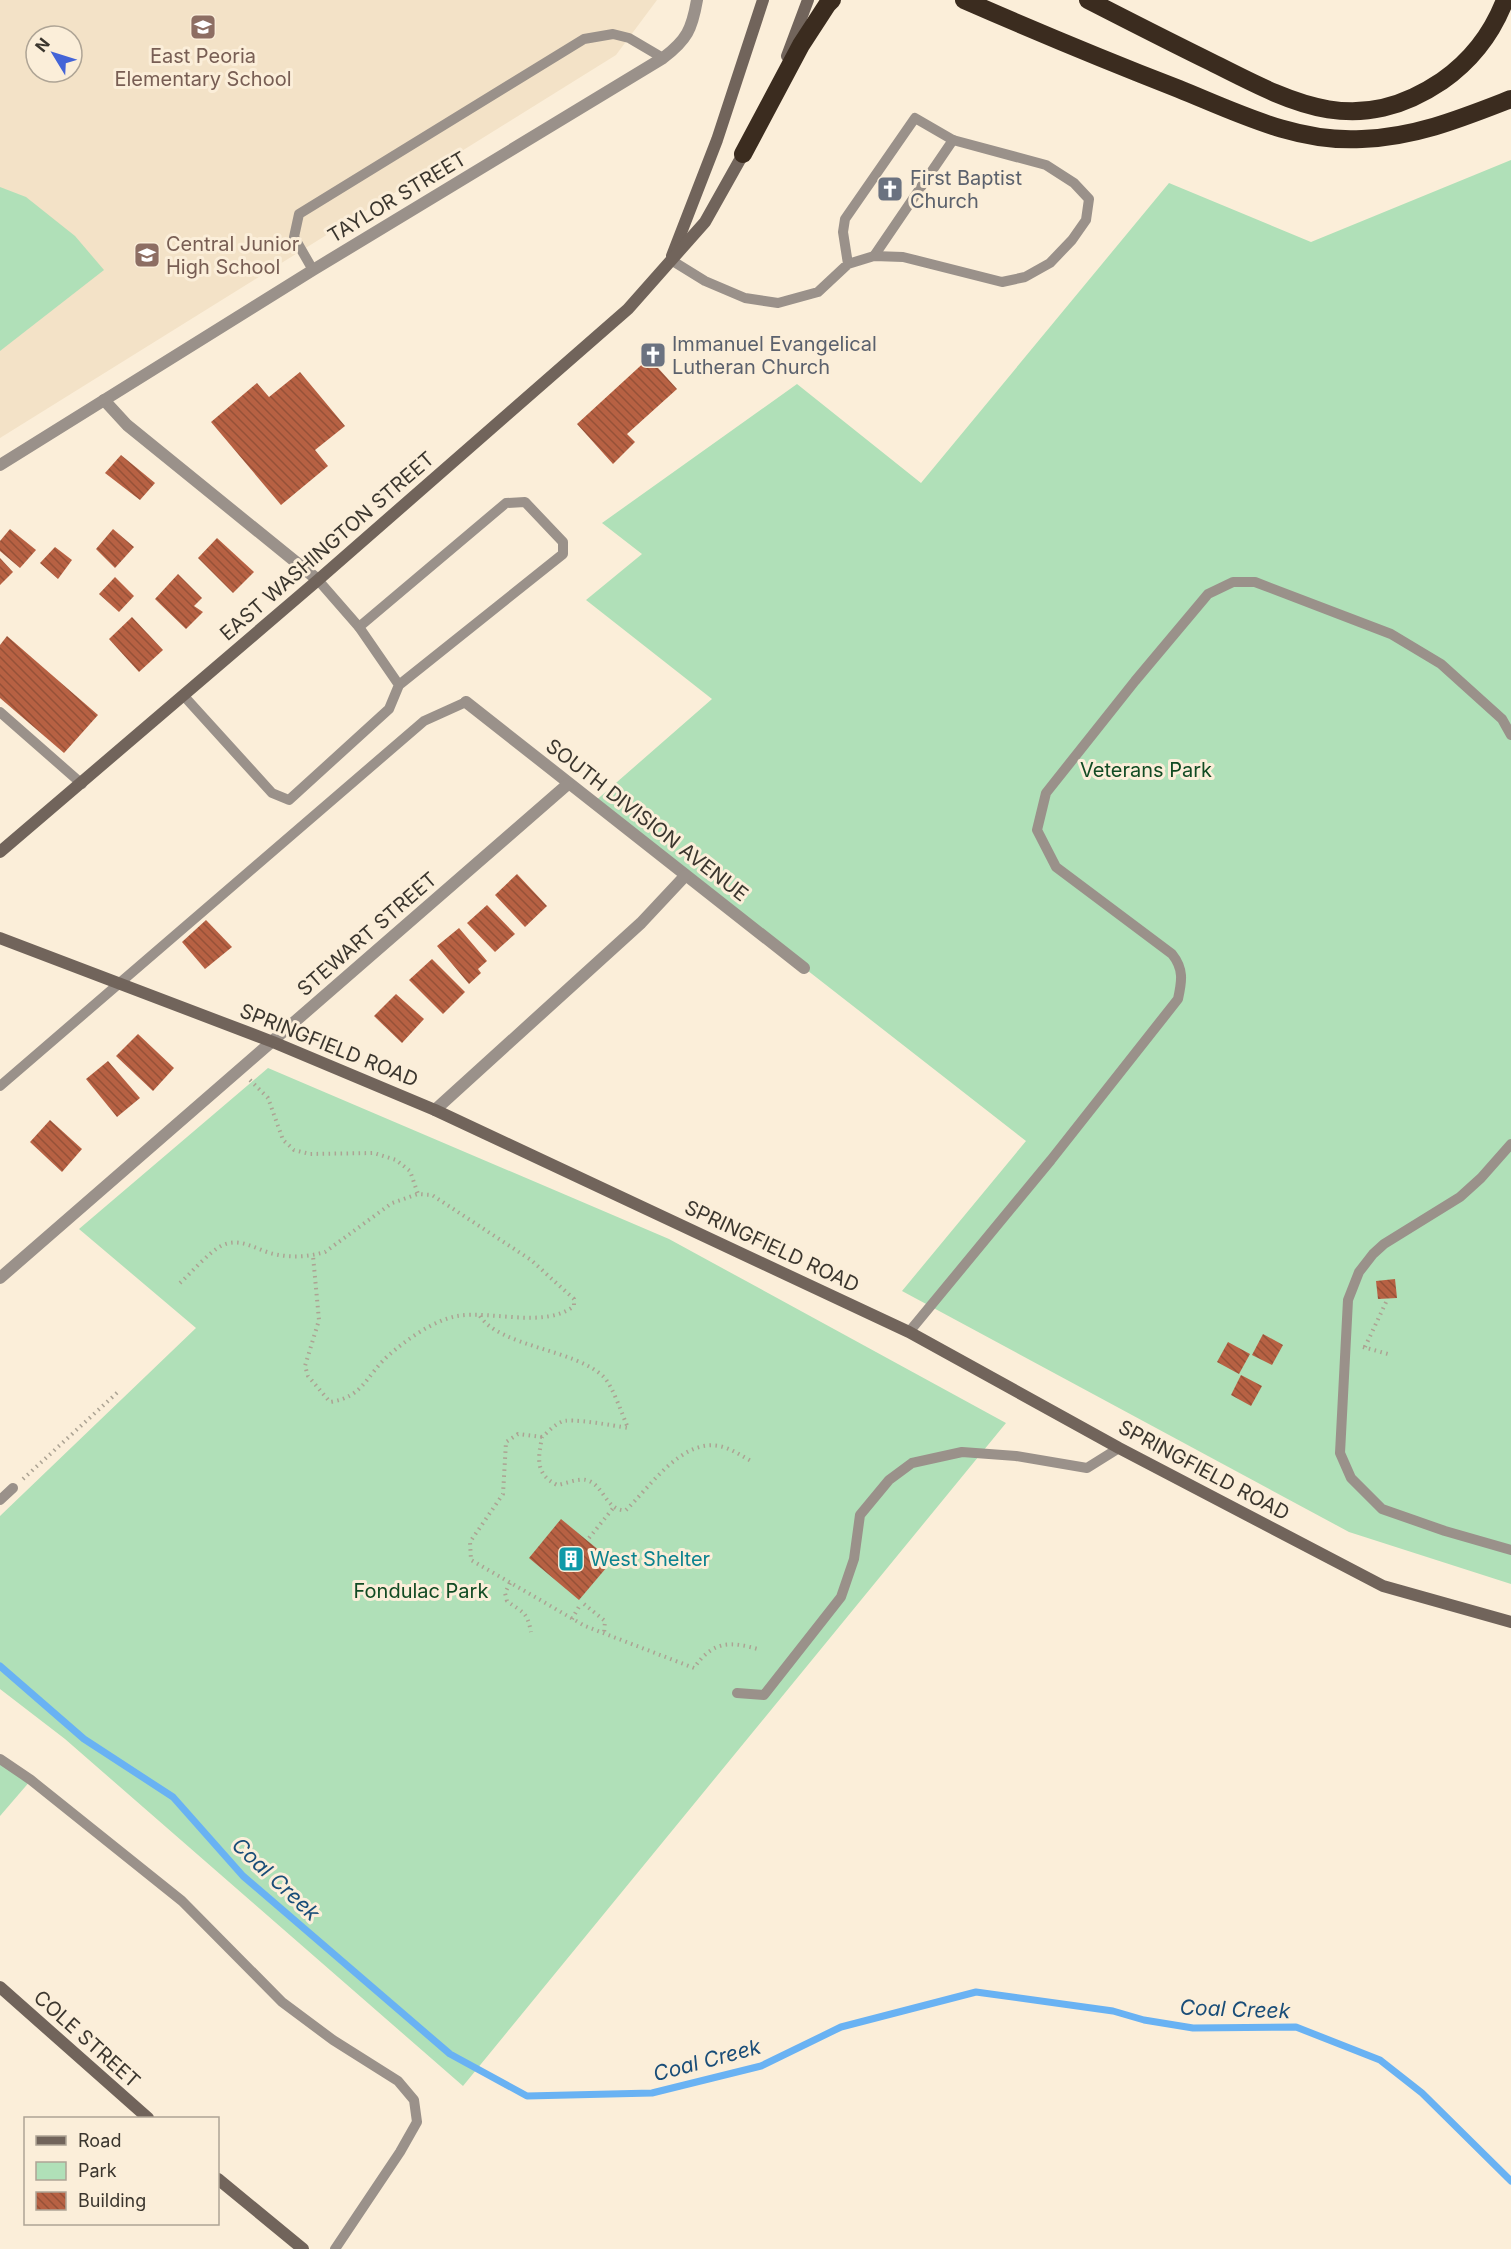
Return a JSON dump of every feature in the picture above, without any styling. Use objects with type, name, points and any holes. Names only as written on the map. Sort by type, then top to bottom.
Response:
[{"type":"highway","points":[[743,154],[801,45],[832,0]]},
{"type":"highway","points":[[964,0],[1080,50],[1263,123],[1312,137],[1360,140],[1413,134],[1447,124],[1511,99]]},
{"type":"highway","points":[[1088,0],[1274,94],[1314,107],[1344,111],[1394,105],[1428,90],[1459,69],[1479,50],[1505,0]]},
{"type":"main road","name":"EAST WASHINGTON STREET","points":[[671,260],[717,140],[763,0]]},
{"type":"main road","name":"EAST WASHINGTON STREET","points":[[0,852],[318,580],[628,309],[705,222],[743,154],[775,86],[808,0]]},
{"type":"main road","name":"SPRINGFIELD ROAD","points":[[0,938],[273,1042],[435,1110],[909,1332],[1119,1448],[1383,1586],[1511,1622]]},
{"type":"main road","name":"COLE STREET","points":[[0,1988],[147,2117]]},
{"type":"main road","points":[[219,2180],[303,2249]]},
{"type":"street","name":"TAYLOR STREET","points":[[0,465],[313,270],[663,58],[687,37],[697,0]]},
{"type":"street","points":[[104,400],[128,425],[318,580]]},
{"type":"street","name":"SOUTH DIVISION AVENUE","points":[[466,702],[804,968]]},
{"type":"street","name":"STEWART STREET","points":[[0,1278],[568,784]]},
{"type":"street","points":[[435,1110],[641,923],[685,876]]},
{"type":"lane","points":[[313,270],[294,237],[299,214],[584,39],[613,34],[629,38],[663,58]]},
{"type":"lane","points":[[671,260],[705,281],[745,298],[778,303],[818,292],[848,264],[874,256],[903,257],[1002,282],[1025,277],[1050,263],[1072,240],[1086,220],[1089,199],[1074,183],[1046,165],[953,140],[915,118],[845,219],[843,232],[848,264]]},
{"type":"lane","points":[[874,256],[953,140]]},
{"type":"lane","points":[[183,695],[272,793],[289,800],[389,709],[399,685],[563,554],[563,542],[525,502],[506,503],[359,627]]},
{"type":"lane","points":[[318,580],[359,627],[399,685]]},
{"type":"lane","points":[[909,1332],[1051,1160],[1178,999],[1182,982],[1180,964],[1172,954],[1056,867],[1038,830],[1046,793],[1208,594],[1233,582],[1255,582],[1391,634],[1441,664],[1502,719],[1511,735]]},
{"type":"lane","points":[[0,1086],[424,721],[466,702]]},
{"type":"lane","points":[[0,712],[82,784]]},
{"type":"lane","points":[[1511,1144],[1481,1178],[1460,1197],[1384,1244],[1359,1272],[1348,1300],[1340,1453],[1351,1478],[1382,1509],[1445,1531],[1511,1550]]},
{"type":"lane","points":[[737,1693],[764,1695],[842,1597],[854,1559],[860,1515],[889,1480],[912,1463],[962,1452],[1016,1456],[1087,1468],[1119,1448]]},
{"type":"lane","points":[[0,1500],[14,1488]]},
{"type":"lane","points":[[0,1759],[31,1780],[182,1901],[282,2002],[333,2040],[398,2082],[414,2100],[417,2122],[400,2152],[335,2249]]},
{"type":"path","points":[[249,1079],[268,1098],[283,1140],[294,1150],[310,1154],[374,1153],[396,1160],[410,1172],[418,1194]]},
{"type":"path","points":[[180,1284],[219,1246],[230,1243],[247,1243],[271,1254],[290,1257],[313,1256],[325,1252],[392,1203],[418,1194],[432,1195],[447,1203],[531,1260],[574,1299],[574,1306],[568,1311],[548,1316],[456,1316],[422,1330],[388,1356],[356,1393],[346,1400],[330,1402],[308,1376],[305,1366],[319,1320],[313,1256]]},
{"type":"path","points":[[1365,1347],[1388,1298]]},
{"type":"path","points":[[479,1316],[501,1333],[592,1368],[606,1379],[628,1428],[595,1425],[578,1420],[562,1420],[542,1437],[539,1468],[547,1480],[557,1485],[584,1479],[593,1483],[618,1511],[626,1510],[654,1478],[693,1449],[710,1444],[722,1446],[753,1462]]},
{"type":"path","points":[[1344,1348],[1365,1347],[1388,1354]]},
{"type":"path","points":[[14,1488],[119,1391]]},
{"type":"path","points":[[542,1437],[518,1434],[506,1442],[503,1494],[470,1542],[471,1560],[572,1619],[604,1634],[694,1668],[702,1657],[718,1645],[741,1644],[761,1650]]},
{"type":"path","points":[[589,1538],[614,1508]]},
{"type":"path","points":[[510,1583],[505,1593],[507,1601],[523,1610],[528,1617],[531,1632]]},
{"type":"path","points":[[572,1619],[582,1604],[605,1621],[604,1634]]},
{"type":"shaded area","name":"Central Junior High School","points":[[0,0],[657,0],[616,55],[0,438]]},
{"type":"green space","name":"Veterans Park","points":[[1511,160],[1511,1584],[1349,1532],[902,1291],[1026,1141],[593,803],[712,699],[586,600],[642,554],[602,523],[797,384],[921,483],[1169,183],[1311,242]]},
{"type":"green space","points":[[0,187],[26,197],[75,236],[104,270],[0,351]]},
{"type":"green space","name":"Fondulac Park","points":[[268,1068],[669,1239],[1006,1423],[463,2086],[65,1739],[0,1689],[0,1516],[196,1328],[79,1229]]},
{"type":"green space","points":[[0,1758],[31,1780],[0,1816]]},
{"type":"building","points":[[649,358],[677,389],[627,434],[635,442],[613,464],[577,424]]},
{"type":"building","points":[[300,372],[345,426],[315,450],[328,466],[281,505],[211,422],[257,383],[269,397]]},
{"type":"building","points":[[121,455],[155,483],[140,500],[105,473]]},
{"type":"building","points":[[10,529],[36,550],[20,568],[0,551],[0,541]]},
{"type":"building","points":[[113,529],[134,547],[115,568],[96,549]]},
{"type":"building","points":[[217,538],[254,572],[233,593],[198,558]]},
{"type":"building","points":[[55,547],[72,560],[58,579],[40,563]]},
{"type":"building","points":[[0,558],[13,572],[0,585]]},
{"type":"building","points":[[178,574],[202,598],[194,606],[203,612],[186,629],[155,599]]},
{"type":"building","points":[[115,577],[134,596],[119,612],[99,594]]},
{"type":"building","points":[[132,617],[163,650],[139,672],[109,639]]},
{"type":"building","points":[[7,636],[98,715],[64,753],[0,698],[0,645]]},
{"type":"building","points":[[517,874],[547,906],[525,927],[495,895]]},
{"type":"building","points":[[487,905],[515,934],[495,952],[467,923]]},
{"type":"building","points":[[206,920],[232,947],[205,969],[182,942]]},
{"type":"building","points":[[459,928],[487,961],[478,969],[481,973],[469,984],[437,946]]},
{"type":"building","points":[[432,959],[465,992],[443,1014],[409,980]]},
{"type":"building","points":[[396,994],[424,1019],[402,1043],[374,1016]]},
{"type":"building","points":[[138,1034],[174,1068],[153,1091],[116,1056]]},
{"type":"building","points":[[108,1061],[140,1098],[117,1117],[86,1079]]},
{"type":"building","points":[[50,1120],[82,1149],[62,1172],[30,1142]]},
{"type":"building","points":[[1395,1279],[1397,1298],[1378,1299],[1376,1281]]},
{"type":"building","points":[[1263,1334],[1283,1345],[1272,1365],[1252,1355]]},
{"type":"building","points":[[1228,1342],[1250,1354],[1239,1374],[1217,1362]]},
{"type":"building","points":[[1241,1375],[1262,1386],[1251,1406],[1231,1395]]},
{"type":"building","name":"West Shelter","points":[[561,1519],[612,1561],[579,1600],[529,1558]]},
{"type":"waterway","name":"Coal Creek","points":[[0,1666],[84,1739],[173,1797],[243,1876],[450,2054],[527,2096],[652,2093],[761,2066],[841,2027],[976,1992],[1113,2011],[1144,2020],[1193,2028],[1296,2027],[1380,2060],[1422,2093],[1511,2181]]},
{"type":"place","name":"East Peoria Elementary School","points":[[203,27]]},
{"type":"place","name":"First Baptist Church","points":[[890,189]]},
{"type":"place","name":"Central Junior High School","points":[[147,255]]},
{"type":"place","name":"Immanuel Evangelical Lutheran Church","points":[[653,355]]},
{"type":"place","name":"West Shelter","points":[[571,1559]]}]
